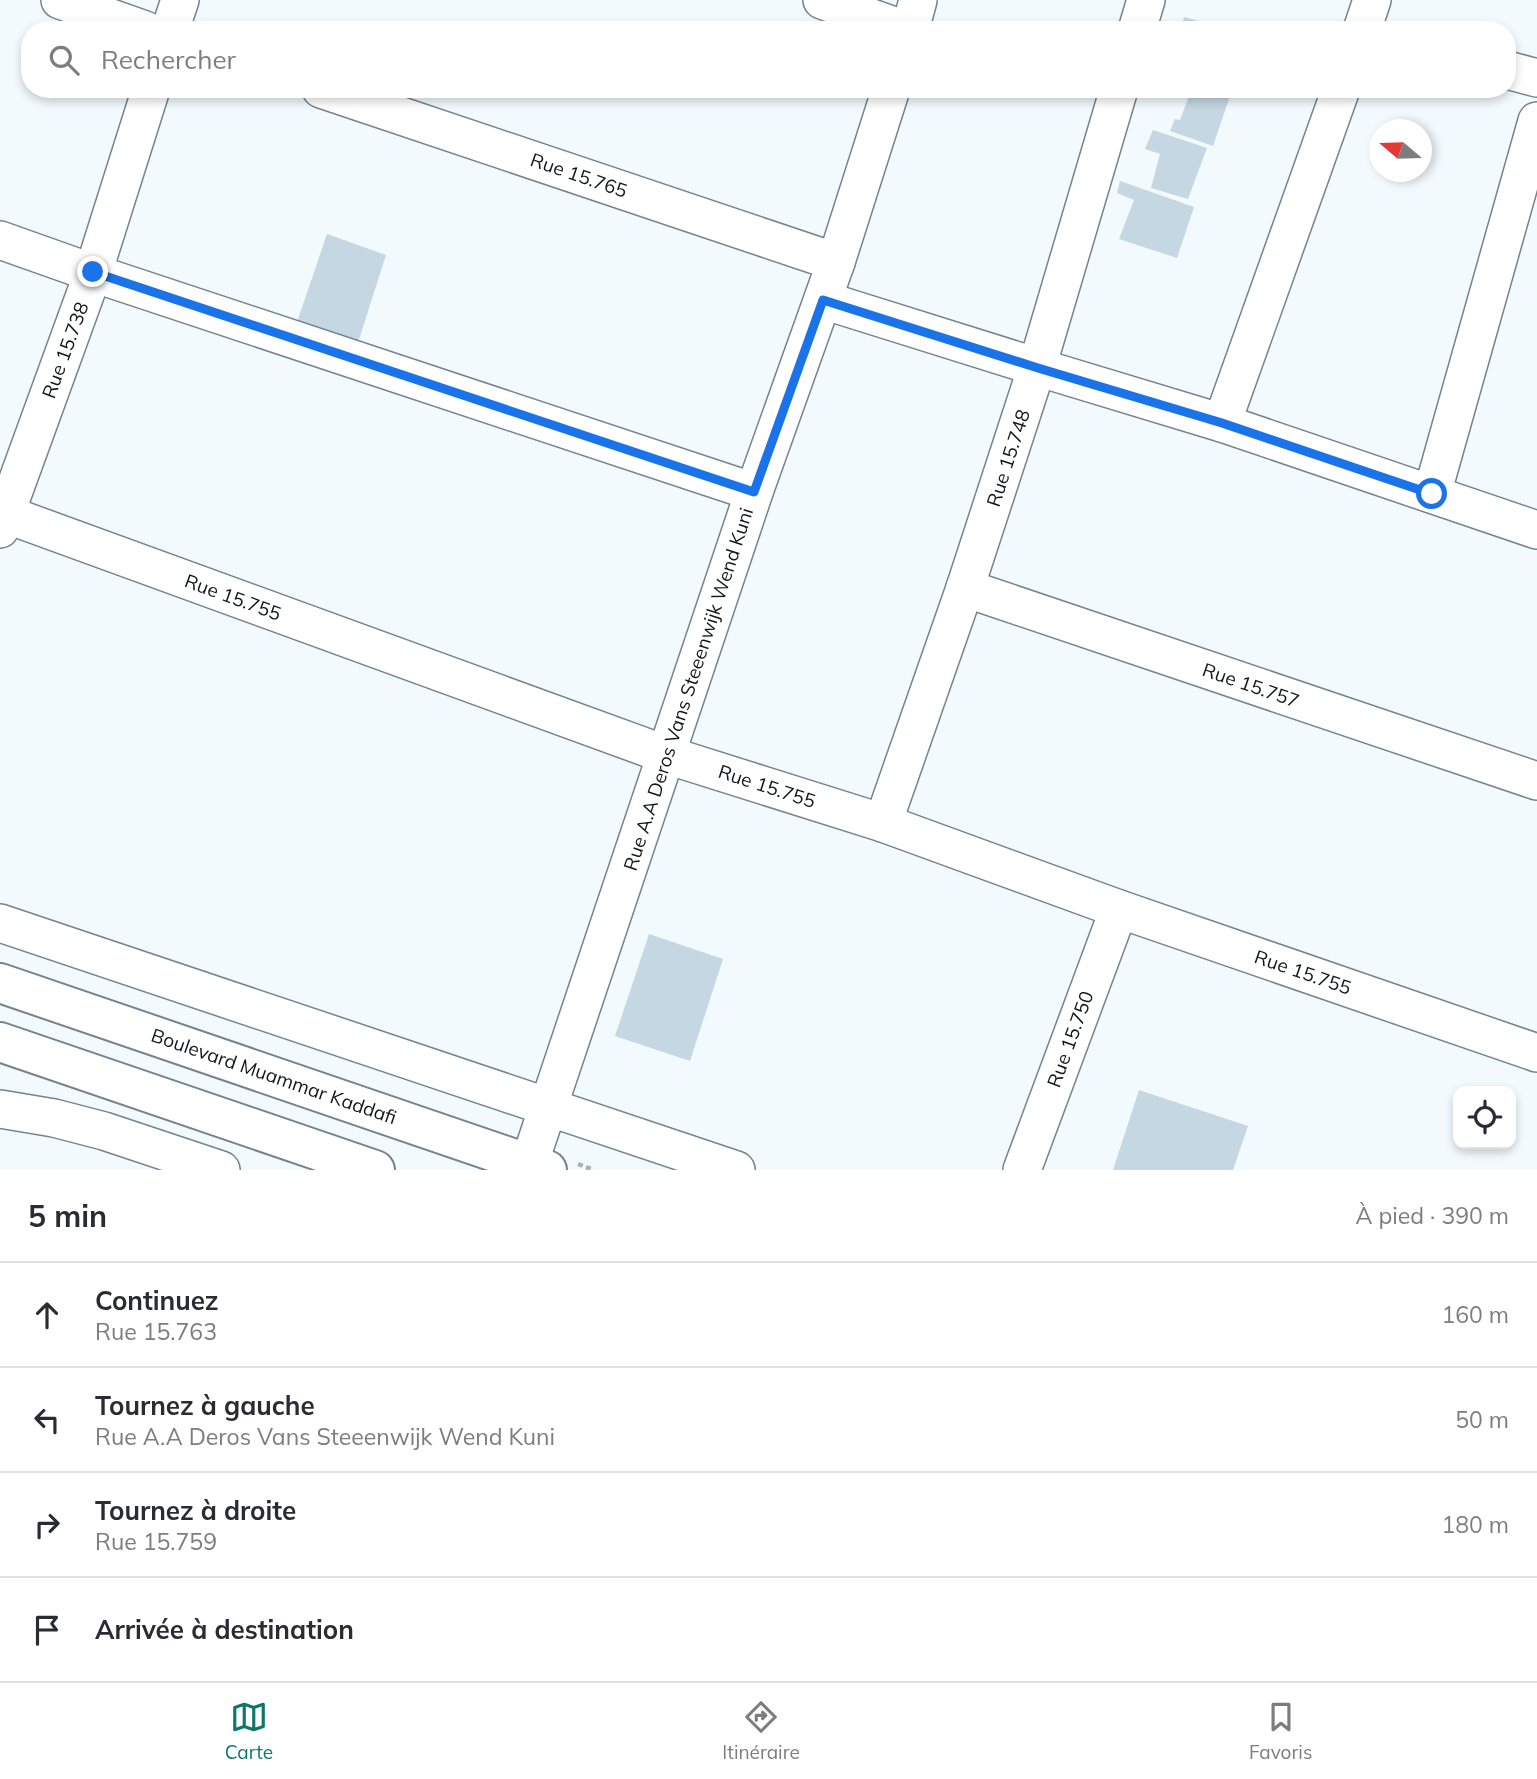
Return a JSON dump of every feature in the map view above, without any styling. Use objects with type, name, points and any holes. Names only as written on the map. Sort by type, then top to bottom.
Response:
[{"type":"main road","name":"Boulevard Muammar Kaddafi","points":[[0,983],[535,1168]]},
{"type":"main road","points":[[0,1042],[375,1170]]},
{"type":"street","points":[[60,0],[120,21]]},
{"type":"street","points":[[173,21],[180,0]]},
{"type":"street","points":[[821,0],[881,21]]},
{"type":"street","points":[[910,21],[918,0]]},
{"type":"street","points":[[1140,21],[1146,0]]},
{"type":"street","points":[[1365,21],[1372,0]]},
{"type":"street","points":[[1516,72],[1537,78]]},
{"type":"street","name":"Rue 15.738","points":[[2,519],[93,272],[148,98]]},
{"type":"street","name":"Rue 15.765","points":[[348,98],[836,262]]},
{"type":"street","name":"Rue A.A Deros Vans Steeenwijk Wend Kuni","points":[[535,1168],[549,1106],[754,492],[836,262],[888,98]]},
{"type":"street","name":"Rue 15.748","points":[[883,823],[965,589],[1038,368],[1116,98]]},
{"type":"street","points":[[1222,423],[1338,98]]},
{"type":"street","points":[[1432,494],[1537,121]]},
{"type":"street","points":[[0,240],[754,492]]},
{"type":"street","points":[[823,300],[1222,423],[1537,530]]},
{"type":"street","name":"Rue 15.755","points":[[2,519],[667,755],[883,823],[1119,909],[1537,1053]]},
{"type":"street","name":"Rue 15.757","points":[[965,589],[1537,780]]},
{"type":"street","name":"Rue 15.750","points":[[1022,1170],[1119,909]]},
{"type":"street","points":[[0,923],[736,1170]]},
{"type":"street","points":[[0,1109],[54,1118],[104,1131],[221,1170]]},
{"type":"building","points":[[1188,98],[1229,98],[1213,146],[1170,131],[1175,119],[1180,120]]},
{"type":"building","points":[[1153,130],[1207,148],[1188,199],[1151,188],[1160,154],[1145,149]]},
{"type":"building","points":[[1120,181],[1194,207],[1177,258],[1119,239],[1134,200],[1117,193]]},
{"type":"building","points":[[327,234],[386,255],[356,349],[295,328]]},
{"type":"building","points":[[649,934],[723,959],[690,1061],[615,1036]]},
{"type":"building","points":[[1139,1090],[1248,1126],[1233,1170],[1113,1170]]},
{"type":"route","points":[[93,272],[754,492],[823,300],[1222,423],[1432,494]]}]
